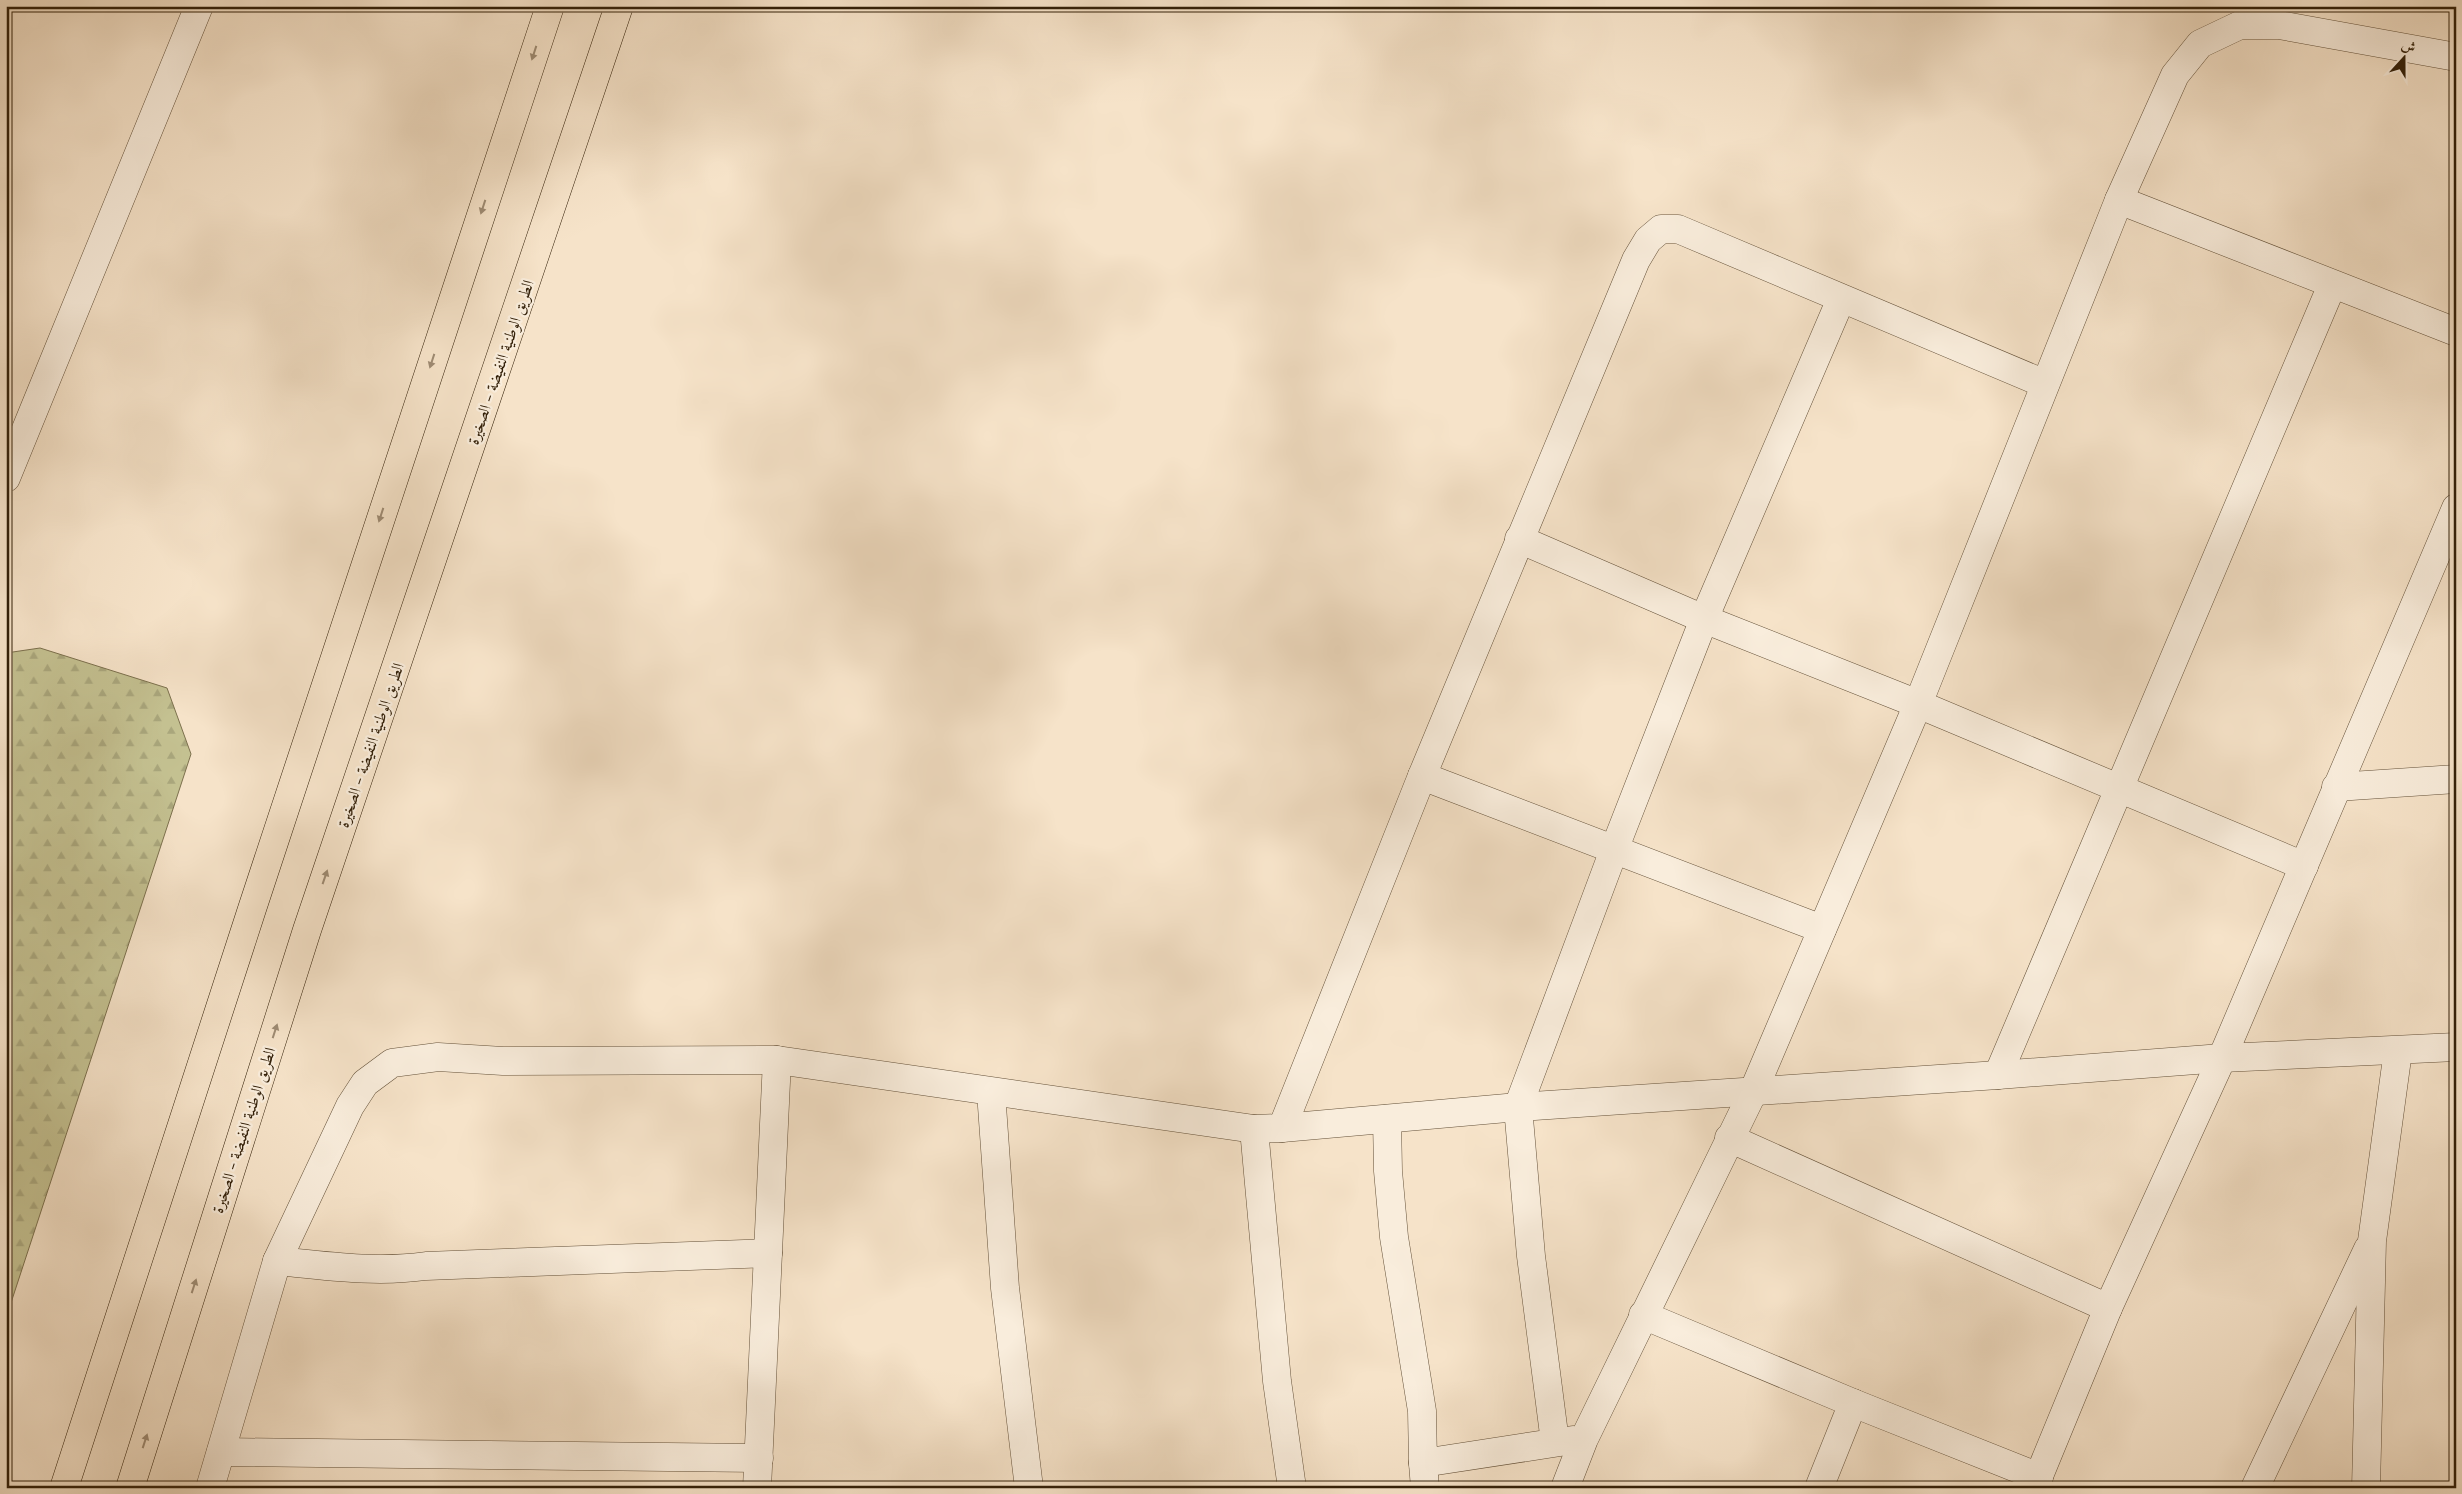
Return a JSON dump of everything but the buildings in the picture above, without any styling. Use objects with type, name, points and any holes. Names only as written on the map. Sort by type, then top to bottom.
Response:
[{"type":"highway","points":[[64,1488],[252,908],[550,6]]},
{"type":"highway","name":"الطريق الوطنية النفيضة - الصخيرة","points":[[130,1488],[307,930],[619,6]]},
{"type":"street","points":[[6,478],[199,6]]},
{"type":"street","points":[[1565,1488],[1584,1439],[1753,1092],[1918,704],[2119,200],[2175,75],[2200,44],[2240,25],[2279,25],[2456,57]]},
{"type":"street","points":[[2119,200],[2456,332]]},
{"type":"street","points":[[1282,1128],[1422,776],[1519,539],[1636,260],[1648,240],[1662,229],[1678,229],[2045,384]]},
{"type":"street","points":[[1998,1075],[2332,285]]},
{"type":"street","points":[[1555,1442],[1531,1256],[1518,1107],[1614,850],[1704,619],[1841,299]]},
{"type":"street","points":[[1643,1315],[2037,1482],[2108,1308],[2222,1058],[2456,508]]},
{"type":"street","points":[[1519,539],[1704,619],[1918,704],[2304,866]]},
{"type":"street","points":[[1422,776],[1822,928]]},
{"type":"street","points":[[2336,787],[2456,779]]},
{"type":"street","points":[[210,1488],[278,1261],[350,1106],[365,1082],[392,1063],[438,1057],[503,1061],[777,1060],[1254,1129],[1518,1107],[2222,1058],[2456,1047]]},
{"type":"street","points":[[2366,1488],[2372,1241],[2398,1051]]},
{"type":"street","points":[[757,1488],[777,1060]]},
{"type":"street","points":[[991,1092],[1006,1288],[1029,1488]]},
{"type":"street","points":[[1387,1119],[1388,1171],[1394,1237],[1422,1411],[1424,1476],[1555,1442],[1584,1439]]},
{"type":"street","points":[[1254,1129],[1277,1381],[1292,1488]]},
{"type":"street","points":[[1729,1138],[2108,1308]]},
{"type":"street","points":[[2255,1488],[2372,1241]]},
{"type":"street","points":[[278,1261],[368,1269],[404,1269],[426,1266],[768,1253]]},
{"type":"street","points":[[1819,1488],[1853,1403]]},
{"type":"street","points":[[221,1452],[759,1458]]},
{"type":"green space","points":[[40,648],[167,688],[191,754],[6,1318],[6,653]]}]
